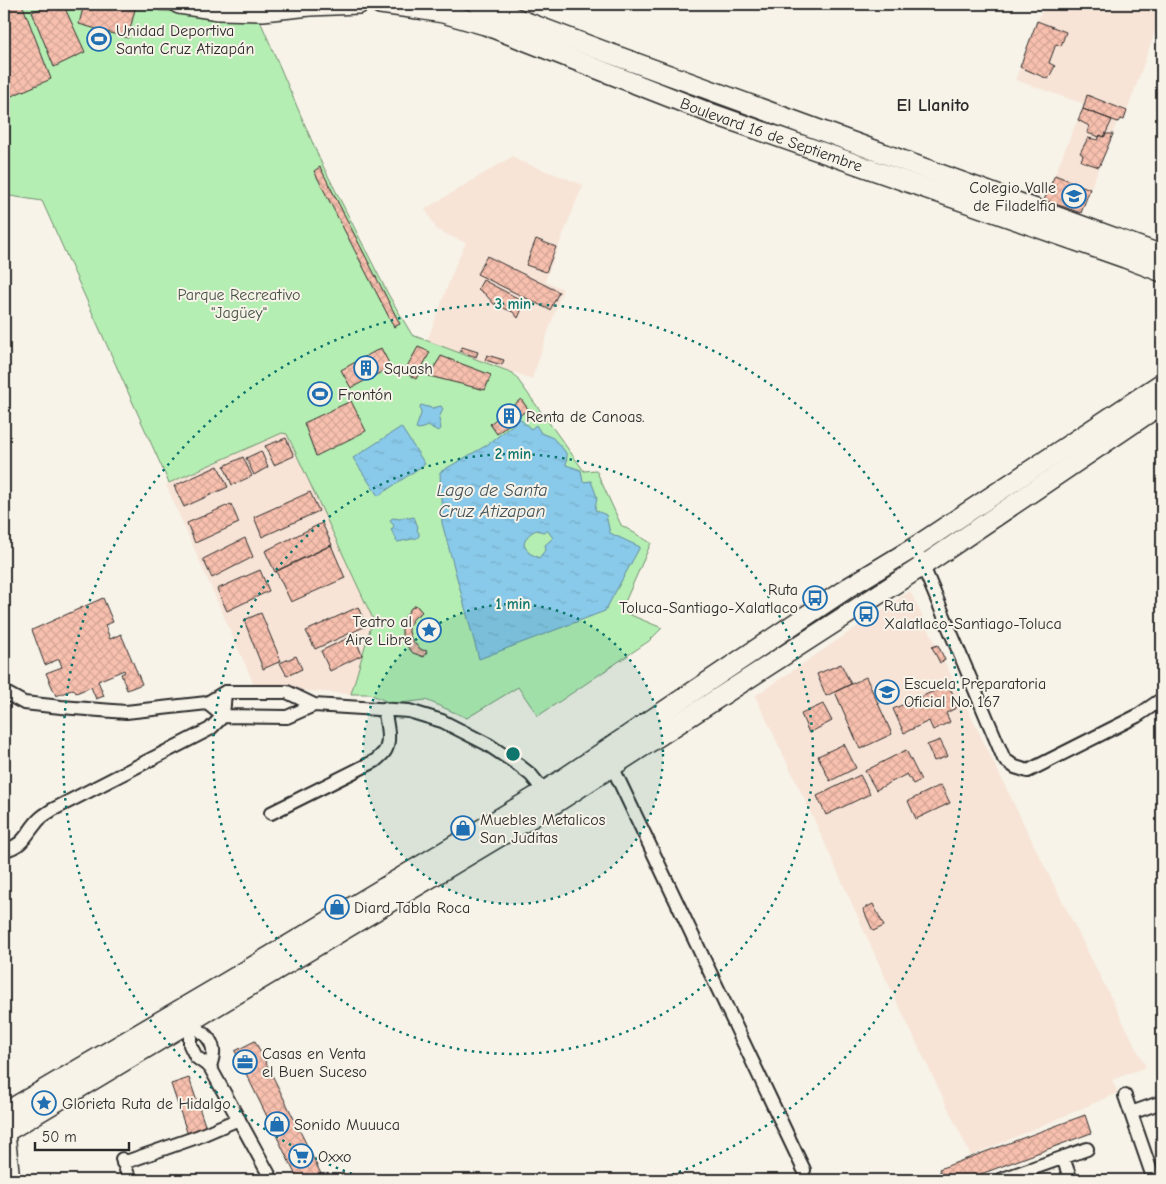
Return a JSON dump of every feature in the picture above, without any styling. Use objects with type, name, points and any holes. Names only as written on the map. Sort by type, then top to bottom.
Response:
[{"type":"main road","points":[[179,4],[219,10],[359,4]]},
{"type":"main road","name":"Boulevard 16 de Septiembre","points":[[380,4],[418,8],[485,25],[710,113],[870,158]]},
{"type":"main road","name":"Boulevard 16 de Septiembre","points":[[478,4],[597,49],[870,158],[1128,251],[1162,256]]},
{"type":"main road","name":"Boulevard 16 de Septiembre","points":[[1128,251],[1162,272]]},
{"type":"main road","points":[[10,1180],[4,1130],[190,1023],[549,797],[849,587],[915,547],[1162,384]]},
{"type":"main road","points":[[4,1113],[549,797],[612,766],[924,565],[1162,404]]},
{"type":"street","points":[[915,547],[1004,759],[1015,767],[1028,771],[1137,716],[1162,698]]},
{"type":"street","points":[[4,692],[24,703],[61,708],[126,712],[207,703],[225,692],[287,692],[314,705],[408,711],[442,721],[487,744],[531,775],[549,797]]},
{"type":"street","points":[[4,850],[13,848],[22,842],[43,815],[210,729],[223,716],[225,692]]},
{"type":"street","points":[[207,703],[223,716],[288,718],[314,705]]},
{"type":"street","points":[[271,813],[375,761],[381,756],[386,751],[387,744],[384,709]]},
{"type":"street","points":[[612,766],[804,1170]]},
{"type":"street","points":[[227,982],[204,1004],[190,1023],[190,1045],[196,1058],[210,1067],[272,1180]]},
{"type":"street","points":[[139,1034],[168,1025],[190,1023],[207,1035],[211,1043],[213,1050],[210,1067]]},
{"type":"street","points":[[1125,1096],[1154,1180]]},
{"type":"street","points":[[1131,1114],[1162,1102]]},
{"type":"street","points":[[130,1180],[123,1161],[197,1137],[239,1119]]},
{"type":"street","points":[[1000,1180],[1088,1149]]},
{"type":"street","points":[[1063,1158],[1071,1180]]},
{"type":"shaded area","points":[[1044,4],[1139,4],[1162,12],[1124,120],[1120,119],[1117,122],[1081,213],[1044,200],[1084,104],[1015,80]]},
{"type":"shaded area","points":[[513,156],[517,160],[584,185],[545,281],[563,289],[532,379],[427,341],[457,261],[466,243],[437,230],[425,209]]},
{"type":"shaded area","points":[[282,433],[287,434],[373,619],[351,694],[255,687],[166,485]]},
{"type":"shaded area","points":[[910,591],[1034,845],[1146,1067],[1112,1080],[1118,1093],[971,1156],[883,973],[812,815],[755,696]]},
{"type":"green space","name":"Parque Recreativo \"Jagüey\"","points":[[4,4],[147,4],[160,11],[258,16],[320,160],[388,294],[412,335],[513,373],[584,471],[596,470],[621,525],[651,543],[621,611],[662,628],[649,641],[538,716],[518,687],[467,718],[426,700],[392,704],[370,694],[351,694],[373,619],[287,434],[282,433],[169,483],[42,201],[4,195]]},
{"type":"water","points":[[421,405],[432,408],[441,406],[443,409],[439,418],[441,429],[438,431],[429,426],[416,428],[421,414]]},
{"type":"water","name":"Lago de Santa Cruz Atizapan","points":[[520,419],[531,429],[536,425],[541,433],[553,438],[564,450],[567,455],[566,465],[581,470],[583,482],[591,481],[597,497],[595,510],[606,515],[610,533],[640,547],[605,611],[479,659],[442,523],[440,472],[487,445]],"holes":[[[537,530],[543,532],[547,530],[553,538],[545,545],[546,549],[539,558],[529,553],[524,545],[532,532]]]},
{"type":"water","points":[[401,427],[425,464],[378,496],[353,458]]},
{"type":"water","points":[[403,517],[414,517],[419,536],[398,542],[391,530],[394,526],[390,521],[393,518],[400,519]]},
{"type":"building","points":[[22,4],[51,79],[7,98],[4,90],[4,9]]},
{"type":"building","points":[[54,4],[63,4],[85,52],[54,67],[32,12]]},
{"type":"building","points":[[84,4],[136,5],[128,38],[79,24]]},
{"type":"building","points":[[1037,21],[1066,32],[1061,46],[1056,44],[1049,63],[1055,66],[1048,79],[1020,67]]},
{"type":"building","points":[[1087,95],[1127,111],[1124,120],[1120,119],[1118,122],[1083,109]]},
{"type":"building","points":[[1083,109],[1112,120],[1104,137],[1087,133],[1089,126],[1078,120]]},
{"type":"building","points":[[1106,134],[1113,134],[1099,167],[1081,161],[1083,155],[1080,153],[1088,138],[1098,140],[1100,135],[1104,137]]},
{"type":"building","points":[[320,167],[400,324],[394,327],[314,171]]},
{"type":"building","points":[[1055,175],[1090,189],[1081,213],[1044,200]]},
{"type":"building","points":[[536,239],[556,247],[546,272],[526,265]]},
{"type":"building","points":[[487,256],[559,292],[550,310],[477,274]]},
{"type":"building","points":[[483,280],[525,302],[518,318],[513,312],[494,304],[478,289]]},
{"type":"building","points":[[418,347],[430,352],[416,379],[404,372]]},
{"type":"building","points":[[462,347],[478,352],[476,357],[460,351]]},
{"type":"building","name":"Squash","points":[[381,348],[391,367],[351,388],[341,370]]},
{"type":"building","points":[[487,355],[504,360],[502,365],[485,360]]},
{"type":"building","points":[[441,356],[491,375],[485,390],[429,376]]},
{"type":"building","name":"Renta de Canoas.","points":[[521,399],[528,409],[497,434],[490,424]]},
{"type":"building","points":[[351,401],[366,431],[316,456],[304,423]]},
{"type":"building","points":[[286,438],[294,456],[274,465],[265,446]]},
{"type":"building","points":[[261,451],[268,467],[254,475],[246,458]]},
{"type":"building","points":[[243,457],[252,476],[232,485],[224,466]]},
{"type":"building","points":[[218,466],[228,487],[184,507],[174,486]]},
{"type":"building","points":[[310,492],[319,511],[262,537],[254,517]]},
{"type":"building","points":[[231,504],[239,523],[195,543],[187,523]]},
{"type":"building","points":[[322,523],[332,545],[275,572],[265,551]]},
{"type":"building","points":[[245,538],[253,557],[212,578],[203,559]]},
{"type":"building","points":[[331,545],[345,578],[291,602],[276,571]]},
{"type":"building","points":[[260,570],[269,591],[227,611],[217,589]]},
{"type":"building","points":[[103,598],[113,622],[105,625],[110,639],[121,634],[142,684],[127,690],[121,674],[125,672],[124,670],[98,681],[104,696],[96,699],[91,687],[76,693],[74,689],[56,696],[46,673],[62,667],[59,659],[45,665],[32,630]]},
{"type":"building","points":[[416,605],[422,612],[411,622],[409,632],[415,644],[422,650],[427,651],[424,657],[413,653],[402,638],[402,622],[411,608]]},
{"type":"building","points":[[358,607],[366,626],[315,649],[306,631]]},
{"type":"building","points":[[261,613],[281,661],[263,669],[244,620]]},
{"type":"building","points":[[354,635],[362,655],[330,671],[321,651]]},
{"type":"building","points":[[938,645],[945,660],[940,663],[932,647]]},
{"type":"building","points":[[296,656],[302,669],[287,676],[280,663]]},
{"type":"building","points":[[841,664],[851,684],[826,696],[817,674]]},
{"type":"building","points":[[866,677],[892,734],[860,749],[835,692]]},
{"type":"building","points":[[948,685],[960,706],[946,713],[950,722],[933,730],[929,721],[904,733],[893,709]]},
{"type":"building","points":[[823,704],[832,721],[809,733],[801,714]]},
{"type":"building","points":[[940,740],[948,756],[934,761],[927,745]]},
{"type":"building","points":[[844,744],[856,768],[830,781],[818,756]]},
{"type":"building","points":[[906,750],[921,780],[913,784],[907,774],[876,790],[865,771]]},
{"type":"building","points":[[860,775],[870,794],[826,815],[817,796]]},
{"type":"building","points":[[941,785],[950,803],[916,819],[908,801]]},
{"type":"building","points":[[873,904],[884,926],[873,931],[863,909]]},
{"type":"building","points":[[255,1041],[324,1180],[298,1180],[235,1051]]},
{"type":"building","points":[[189,1078],[207,1131],[189,1138],[171,1084]]},
{"type":"building","points":[[1085,1115],[1091,1133],[965,1180],[943,1180],[939,1169]]},
{"type":"place","name":"Unidad Deportiva Santa Cruz Atizapán","points":[[99,39]]},
{"type":"place","name":"Colegio Valle de Filadelfia","points":[[1074,196]]},
{"type":"place","name":"Squash","points":[[366,368]]},
{"type":"place","name":"Frontón","points":[[320,394]]},
{"type":"place","name":"Renta de Canoas.","points":[[509,416]]},
{"type":"place","name":"Ruta Toluca-Santiago-Xalatlaco","points":[[815,598]]},
{"type":"place","name":"Ruta Xalatlaco-Santiago-Toluca","points":[[866,614]]},
{"type":"place","name":"Teatro al Aire Libre","points":[[429,630]]},
{"type":"place","name":"Escuela Preparatoria Oficial No. 167","points":[[887,692]]},
{"type":"place","name":"Muebles Metalicos San Juditas","points":[[463,828]]},
{"type":"place","name":"Diard Tabla Roca","points":[[337,907]]},
{"type":"place","name":"Casas en Venta el Buen Suceso","points":[[245,1062]]},
{"type":"place","name":"Glorieta Ruta de Hidalgo","points":[[44,1103]]},
{"type":"place","name":"Sonido Muuuca","points":[[277,1124]]},
{"type":"place","name":"Oxxo","points":[[301,1156]]},
{"type":"district","name":"El Llanito","points":[[933,105]]}]
